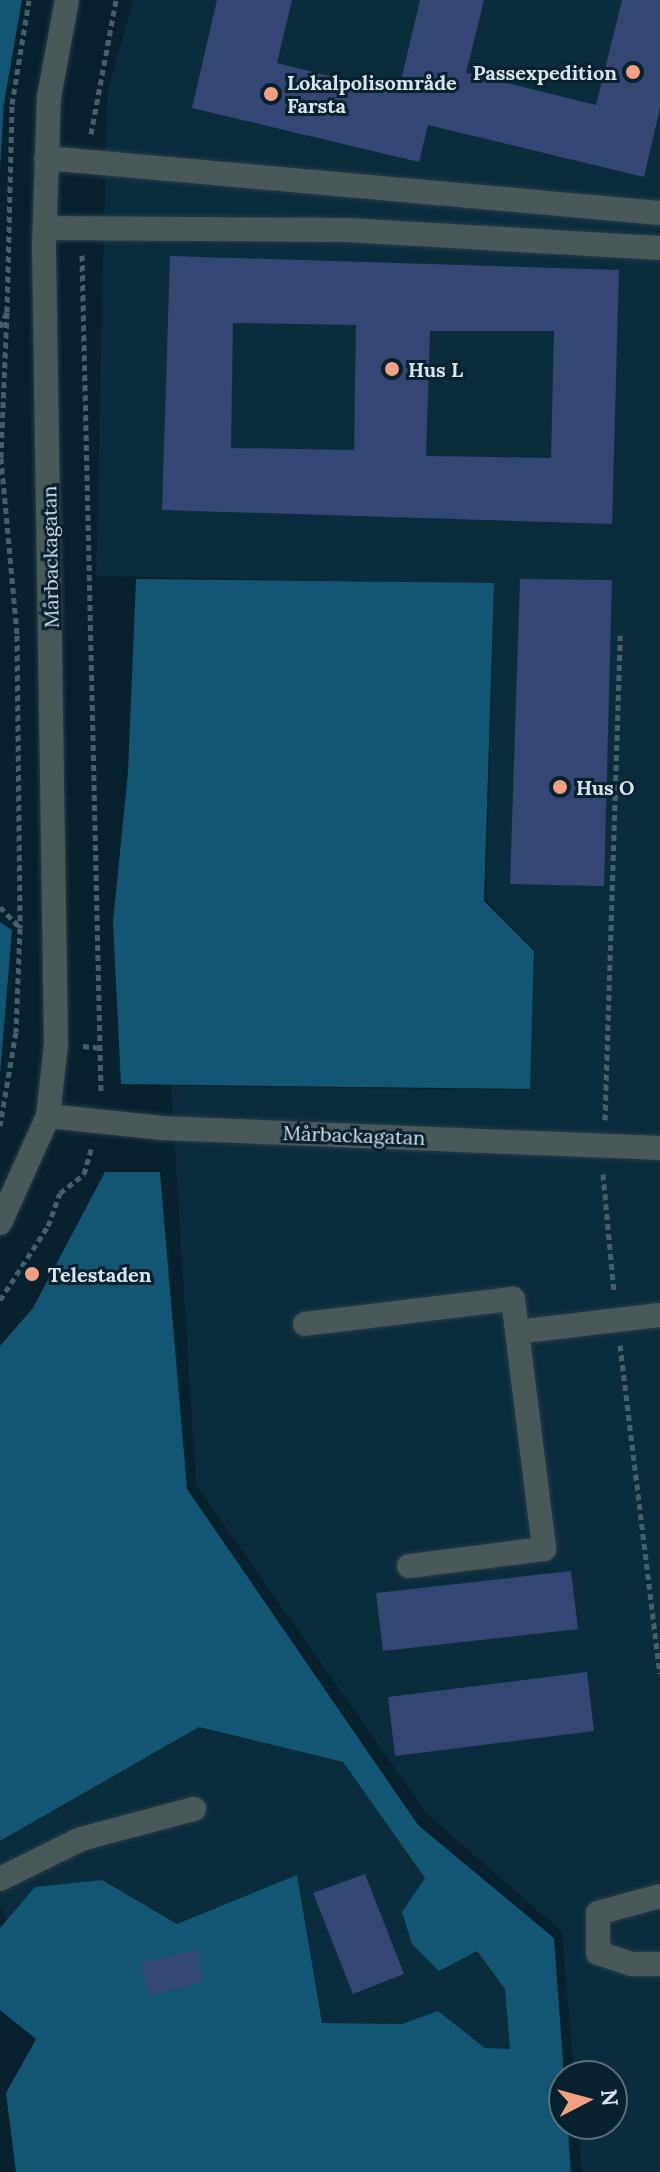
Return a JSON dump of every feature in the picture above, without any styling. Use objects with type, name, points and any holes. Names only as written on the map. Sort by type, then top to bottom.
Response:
[{"type":"street","name":"Mårbackagatan","points":[[0,1223],[48,1116],[58,987],[45,228],[49,97],[67,0]]},
{"type":"street","points":[[46,158],[86,165],[660,213]]},
{"type":"street","points":[[45,228],[81,231],[347,230],[660,248]]},
{"type":"street","name":"Mårbackagatan","points":[[48,1116],[660,1148]]},
{"type":"street","points":[[305,1324],[513,1299],[544,1549],[409,1566]]},
{"type":"street","points":[[517,1332],[660,1315]]},
{"type":"street","points":[[0,1879],[81,1839],[194,1809]]},
{"type":"street","points":[[660,1896],[598,1913],[598,1953],[631,1964],[660,1964]]},
{"type":"path","points":[[0,1126],[16,1032],[20,928],[17,635],[1,458],[12,104],[29,0]]},
{"type":"path","points":[[86,165],[116,0]]},
{"type":"path","points":[[0,1300],[48,1226],[60,1193],[84,1174],[98,1121],[103,1070],[87,580],[90,398],[81,231]]},
{"type":"path","points":[[0,327],[7,312]]},
{"type":"path","points":[[0,907],[20,928]]},
{"type":"shaded area","points":[[0,0],[22,0],[4,103],[0,169]]},
{"type":"shaded area","name":"Telestaden","points":[[133,0],[660,0],[660,2172],[582,2172],[579,2140],[628,2140],[628,2060],[573,2060],[562,1932],[427,1814],[196,1485],[171,1086],[529,1090],[535,951],[486,899],[494,584],[96,576],[107,94]]},
{"type":"shaded area","points":[[136,579],[494,583],[484,901],[534,951],[530,1089],[121,1084],[113,922],[128,772]]},
{"type":"shaded area","points":[[0,922],[12,930],[0,1074]]},
{"type":"shaded area","points":[[105,1172],[160,1172],[187,1489],[418,1825],[554,1938],[563,2060],[548,2060],[548,2140],[569,2140],[571,2172],[16,2172],[6,2093],[36,2039],[0,2010],[0,1928],[35,1887],[102,1880],[177,1924],[297,1875],[322,2023],[402,2024],[438,2011],[485,2048],[510,2049],[505,1989],[477,1951],[439,1971],[412,1944],[402,1912],[425,1878],[343,1762],[199,1727],[0,1841],[0,1346],[33,1308]]},
{"type":"shaded area","points":[[199,1727],[343,1762],[425,1878],[402,1912],[477,1951],[505,1989],[511,2050],[485,2048],[438,2011],[402,2024],[322,2023],[296,1876],[177,1924],[101,1880],[35,1887],[7,1920],[0,1907],[0,1841]]},
{"type":"building","points":[[217,0],[292,0],[277,63],[398,93],[420,0],[484,0],[466,73],[596,105],[622,0],[660,0],[660,108],[644,177],[428,125],[419,162],[192,108]]},
{"type":"building","name":"Hus L","points":[[170,256],[619,270],[612,524],[162,510]],"holes":[[[233,323],[356,325],[354,450],[231,448]],[[430,331],[554,331],[551,458],[426,456]]]},
{"type":"building","name":"Hus O","points":[[520,579],[612,580],[604,886],[510,884]]},
{"type":"building","points":[[571,1571],[578,1629],[383,1651],[376,1593]]},
{"type":"building","points":[[587,1672],[594,1731],[395,1756],[388,1697]]},
{"type":"building","points":[[365,1874],[404,1974],[353,1994],[313,1893]]},
{"type":"building","points":[[196,1950],[203,1982],[149,1995],[141,1963]]},
{"type":"place","name":"Passexpedition","points":[[633,72]]},
{"type":"place","name":"Lokalpolisområde Farsta","points":[[271,94]]},
{"type":"place","name":"Hus L","points":[[392,369]]},
{"type":"place","name":"Hus O","points":[[560,787]]},
{"type":"place","name":"Telestaden","points":[[32,1274]]}]
